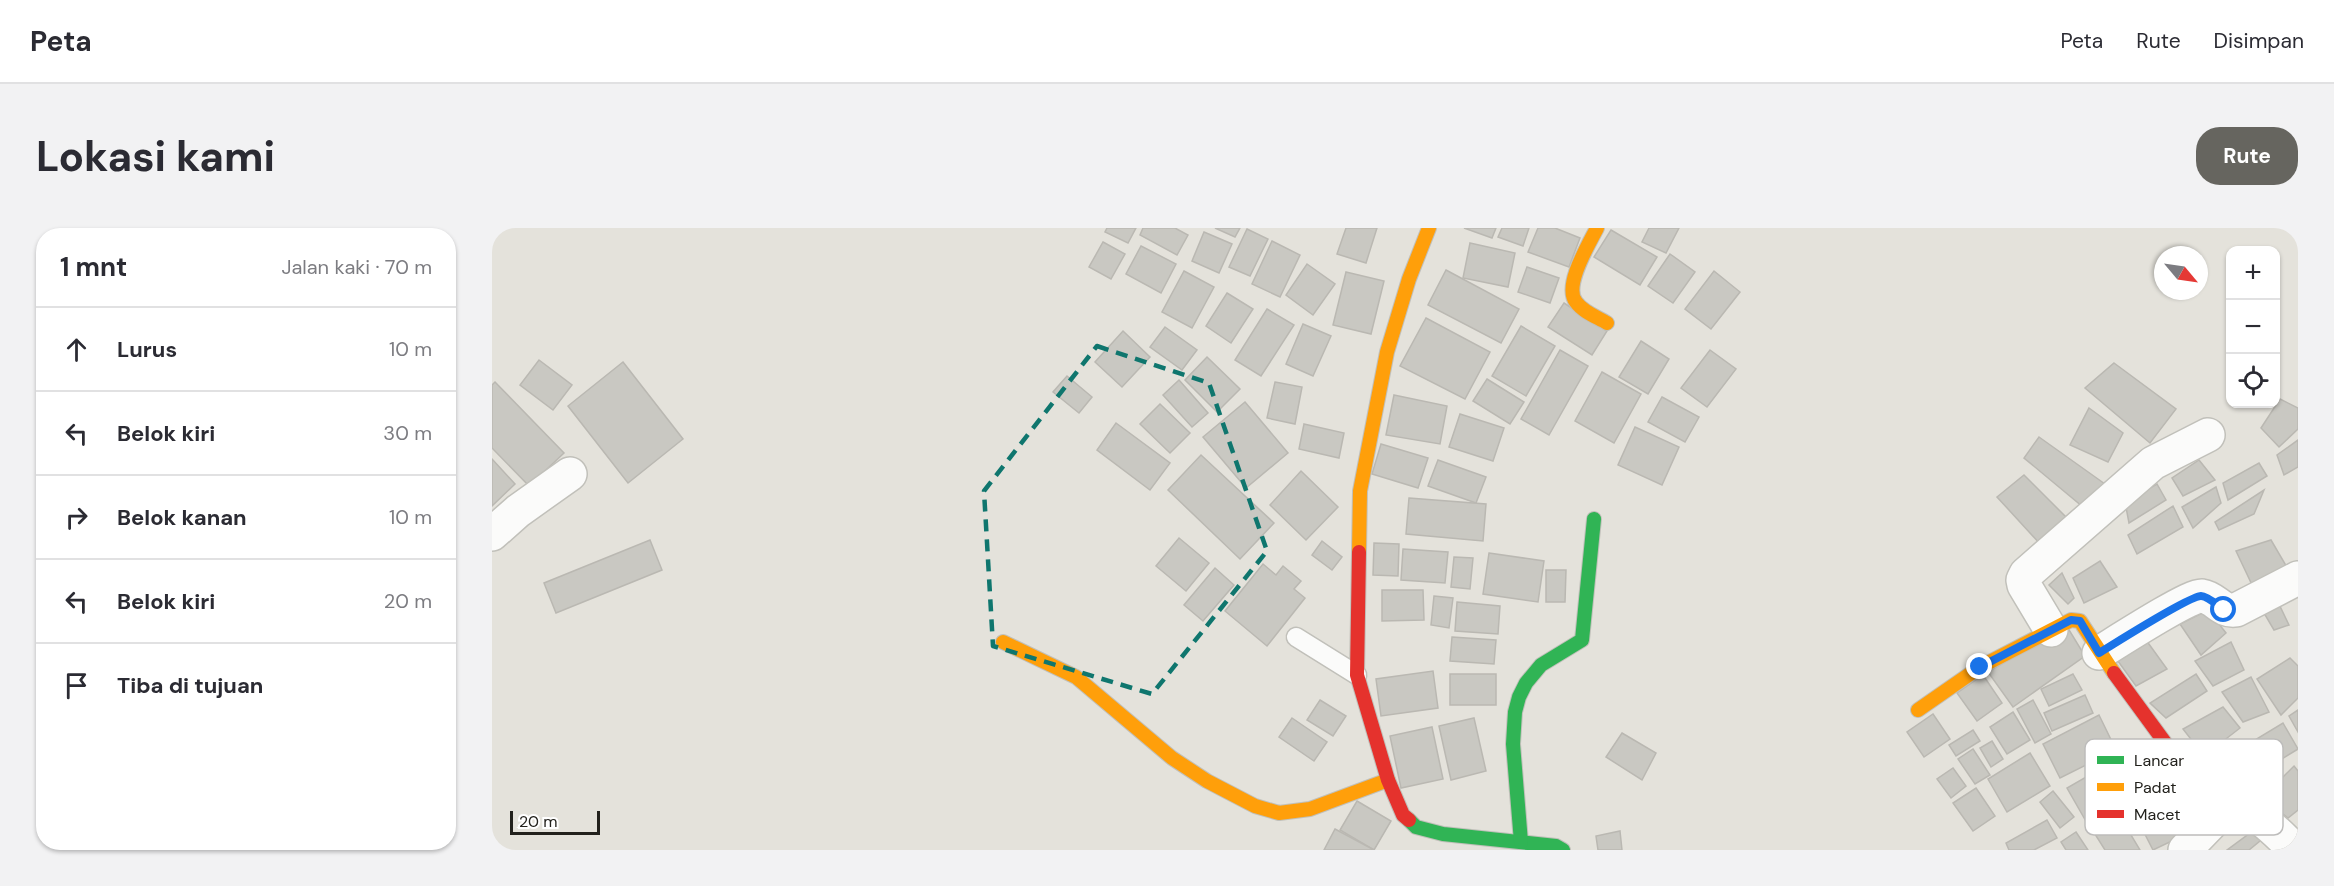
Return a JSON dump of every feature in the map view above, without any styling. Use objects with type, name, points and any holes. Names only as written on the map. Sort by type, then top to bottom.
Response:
[{"type":"street","points":[[1429,228],[1409,279],[1387,352],[1360,491],[1357,675],[1388,780],[1403,815],[1416,827],[1443,834],[1556,846],[1563,850]]},
{"type":"street","points":[[1597,228],[1581,261],[1572,289],[1573,298],[1579,305],[1607,323]]},
{"type":"street","points":[[2051,630],[2024,585],[2023,580],[2026,574],[2153,462],[2208,435]]},
{"type":"street","points":[[492,534],[518,511],[570,474]]},
{"type":"street","points":[[1521,842],[1518,792],[1512,750],[1515,712],[1525,686],[1534,672],[1546,661],[1575,647],[1582,640],[1594,519]]},
{"type":"street","points":[[2099,653],[2175,607],[2198,596],[2207,598],[2224,610],[2236,610],[2298,578]]},
{"type":"street","points":[[1918,710],[1980,667],[2071,620],[2080,621],[2099,653],[2162,739]]},
{"type":"street","points":[[1003,642],[1076,677],[1172,758],[1206,781],[1255,806],[1279,813],[1310,809],[1388,780]]},
{"type":"street","points":[[2185,850],[2200,835]]},
{"type":"street","points":[[2278,835],[2295,850]]},
{"type":"lane","points":[[1296,637],[1357,675]]},
{"type":"highlighted area","points":[[1097,346],[1209,383],[1267,551],[1152,694],[993,646],[984,491]]},
{"type":"building","points":[[1107,228],[1136,228],[1128,243],[1105,232]]},
{"type":"building","points":[[1143,228],[1175,228],[1188,235],[1177,255],[1140,235]]},
{"type":"building","points":[[1215,228],[1240,228],[1235,237]]},
{"type":"building","points":[[1346,228],[1377,228],[1366,263],[1337,254]]},
{"type":"building","points":[[1464,228],[1496,228],[1492,238]]},
{"type":"building","points":[[1502,228],[1529,228],[1523,246],[1498,237]]},
{"type":"building","points":[[1538,228],[1555,228],[1580,238],[1569,267],[1528,252]]},
{"type":"building","points":[[1649,228],[1679,228],[1666,253],[1642,242]]},
{"type":"building","points":[[1247,229],[1268,239],[1250,276],[1229,267]]},
{"type":"building","points":[[1611,230],[1657,257],[1640,285],[1594,257]]},
{"type":"building","points":[[1204,232],[1232,244],[1219,273],[1192,261]]},
{"type":"building","points":[[1272,241],[1300,255],[1280,297],[1252,284]]},
{"type":"building","points":[[1103,242],[1125,254],[1111,279],[1089,267]]},
{"type":"building","points":[[1470,243],[1515,253],[1508,287],[1463,278]]},
{"type":"building","points":[[1141,246],[1176,264],[1161,293],[1126,274]]},
{"type":"building","points":[[1670,254],[1695,272],[1673,303],[1648,286]]},
{"type":"building","points":[[1307,264],[1335,284],[1313,315],[1286,295]]},
{"type":"building","points":[[1527,267],[1559,278],[1550,303],[1518,292]]},
{"type":"building","points":[[1446,270],[1519,309],[1501,343],[1428,305]]},
{"type":"building","points":[[1184,271],[1214,287],[1192,328],[1162,312]]},
{"type":"building","points":[[1714,271],[1740,292],[1711,329],[1685,309]]},
{"type":"building","points":[[1346,272],[1384,281],[1371,334],[1333,325]]},
{"type":"building","points":[[1227,293],[1253,309],[1231,343],[1206,326]]},
{"type":"building","points":[[1564,303],[1607,331],[1592,355],[1548,327]]},
{"type":"building","points":[[1267,309],[1294,325],[1261,376],[1235,360]]},
{"type":"building","points":[[1426,318],[1490,352],[1465,399],[1400,366]]},
{"type":"building","points":[[1303,324],[1331,336],[1313,376],[1286,364]]},
{"type":"building","points":[[1521,326],[1555,346],[1526,396],[1492,376]]},
{"type":"building","points":[[1165,327],[1197,350],[1182,370],[1150,347]]},
{"type":"building","points":[[1123,331],[1150,357],[1122,387],[1095,362]]},
{"type":"building","points":[[1641,341],[1669,359],[1648,394],[1619,377]]},
{"type":"building","points":[[1560,350],[1588,366],[1549,435],[1521,419]]},
{"type":"building","points":[[1710,350],[1736,369],[1707,407],[1681,388]]},
{"type":"building","points":[[1207,357],[1240,389],[1217,412],[1185,380]]},
{"type":"building","points":[[539,360],[572,385],[553,410],[520,385]]},
{"type":"building","points":[[623,362],[683,439],[628,483],[568,406]]},
{"type":"building","points":[[2114,363],[2176,409],[2150,443],[2085,388]]},
{"type":"building","points":[[1602,372],[1641,394],[1614,443],[1575,421]]},
{"type":"building","points":[[1067,376],[1092,397],[1079,413],[1053,392]]},
{"type":"building","points":[[1487,379],[1524,402],[1510,424],[1473,401]]},
{"type":"building","points":[[1179,380],[1208,413],[1192,427],[1163,395]]},
{"type":"building","points":[[495,382],[564,453],[529,486],[492,448],[492,385]]},
{"type":"building","points":[[1275,382],[1302,387],[1295,424],[1267,418]]},
{"type":"building","points":[[1394,395],[1447,406],[1440,444],[1386,435]]},
{"type":"building","points":[[1662,397],[1699,417],[1685,442],[1648,422]]},
{"type":"building","points":[[2280,399],[2298,408],[2298,429],[2279,447],[2261,428],[2274,408],[2280,408]]},
{"type":"building","points":[[1245,402],[1288,453],[1246,488],[1203,437]]},
{"type":"building","points":[[1160,404],[1190,433],[1170,453],[1140,424]]},
{"type":"building","points":[[2089,408],[2123,433],[2108,462],[2070,445]]},
{"type":"building","points":[[1460,414],[1504,428],[1493,461],[1449,447]]},
{"type":"building","points":[[1116,423],[1170,463],[1150,490],[1097,450]]},
{"type":"building","points":[[1304,424],[1344,433],[1339,458],[1299,449]]},
{"type":"building","points":[[1635,427],[1679,447],[1662,485],[1618,465]]},
{"type":"building","points":[[2039,437],[2105,484],[2083,507],[2024,458]]},
{"type":"building","points":[[2298,440],[2298,467],[2284,475],[2277,455]]},
{"type":"building","points":[[1381,444],[1428,458],[1418,488],[1372,474]]},
{"type":"building","points":[[1201,455],[1274,523],[1240,559],[1168,490]]},
{"type":"building","points":[[492,459],[515,484],[492,506]]},
{"type":"building","points":[[1438,460],[1486,477],[1476,503],[1428,486]]},
{"type":"building","points":[[2199,460],[2215,480],[2183,496],[2172,478]]},
{"type":"building","points":[[2259,463],[2267,476],[2228,500],[2223,483]]},
{"type":"building","points":[[1301,471],[1338,507],[1306,540],[1270,505]]},
{"type":"building","points":[[2024,475],[2069,520],[2042,546],[1997,497]]},
{"type":"building","points":[[2157,484],[2166,500],[2129,523],[2125,502]]},
{"type":"building","points":[[2216,487],[2221,503],[2193,528],[2182,507]]},
{"type":"building","points":[[2264,490],[2254,514],[2219,530],[2215,522]]},
{"type":"building","points":[[1409,498],[1486,504],[1483,541],[1406,534]]},
{"type":"building","points":[[2173,506],[2183,527],[2137,554],[2128,535]]},
{"type":"building","points":[[1179,538],[1209,563],[1186,591],[1156,566]]},
{"type":"building","points":[[650,540],[662,570],[556,613],[544,583]]},
{"type":"building","points":[[2271,540],[2291,574],[2254,589],[2236,551]]},
{"type":"building","points":[[1322,541],[1342,557],[1332,570],[1312,555]]},
{"type":"building","points":[[1374,543],[1399,544],[1398,576],[1373,575]]},
{"type":"building","points":[[1403,549],[1448,552],[1445,583],[1401,580]]},
{"type":"building","points":[[1489,553],[1544,561],[1538,602],[1483,594]]},
{"type":"building","points":[[1454,557],[1473,558],[1470,589],[1451,587]]},
{"type":"building","points":[[2100,561],[2117,587],[2084,603],[2073,578]]},
{"type":"building","points":[[1263,564],[1276,575],[1283,566],[1301,581],[1294,589],[1305,598],[1267,646],[1225,611]]},
{"type":"building","points":[[1215,568],[1234,585],[1203,621],[1184,605]]},
{"type":"building","points":[[1546,570],[1566,570],[1565,602],[1546,602]]},
{"type":"building","points":[[2062,573],[2074,598],[2068,604],[2049,585]]},
{"type":"building","points":[[1382,590],[1423,590],[1424,620],[1382,621]]},
{"type":"building","points":[[1434,596],[1453,598],[1449,628],[1431,625]]},
{"type":"building","points":[[1457,602],[1500,606],[1498,634],[1455,631]]},
{"type":"building","points":[[2278,602],[2289,625],[2274,630],[2261,608]]},
{"type":"building","points":[[2208,610],[2226,633],[2201,655],[2180,624]]},
{"type":"building","points":[[2066,625],[2085,656],[2013,707],[1988,672]]},
{"type":"building","points":[[1452,637],[1496,640],[1494,664],[1450,661]]},
{"type":"building","points":[[2146,640],[2167,669],[2136,686],[2115,657]]},
{"type":"building","points":[[2231,642],[2244,670],[2213,686],[2195,661]]},
{"type":"building","points":[[2290,658],[2298,666],[2298,698],[2281,715],[2257,679]]},
{"type":"building","points":[[1433,671],[1438,708],[1381,716],[1376,679]]},
{"type":"building","points":[[1450,674],[1496,674],[1496,705],[1450,705]]},
{"type":"building","points":[[2073,674],[2082,690],[2049,706],[2041,689]]},
{"type":"building","points":[[2196,674],[2207,691],[2166,718],[2150,703]]},
{"type":"building","points":[[1983,675],[2002,703],[1977,721],[1957,693]]},
{"type":"building","points":[[2251,677],[2269,712],[2243,722],[2222,692]]},
{"type":"building","points":[[2085,695],[2093,713],[2052,731],[2044,713]]},
{"type":"building","points":[[1320,700],[1346,716],[1333,736],[1307,720]]},
{"type":"building","points":[[2033,700],[2051,734],[2035,743],[2017,709]]},
{"type":"building","points":[[2223,707],[2240,728],[2226,739],[2191,739],[2183,729]]},
{"type":"building","points":[[2298,710],[2298,732],[2289,716]]},
{"type":"building","points":[[2013,712],[2030,740],[2007,754],[1990,727]]},
{"type":"building","points":[[1933,714],[1950,739],[1924,757],[1907,732]]},
{"type":"building","points":[[2099,715],[2111,739],[2085,739],[2085,766],[2060,778],[2043,744]]},
{"type":"building","points":[[1292,718],[1327,742],[1314,761],[1279,737]]},
{"type":"building","points":[[1474,718],[1486,771],[1451,780],[1439,726]]},
{"type":"building","points":[[2283,723],[2298,749],[2283,758],[2283,739],[2257,739]]},
{"type":"building","points":[[1432,727],[1443,779],[1401,788],[1390,736]]},
{"type":"building","points":[[1973,730],[1980,741],[1956,756],[1949,745]]},
{"type":"building","points":[[1622,733],[1656,753],[1642,780],[1606,757]]},
{"type":"building","points":[[1992,741],[2003,759],[1991,767],[1980,748]]},
{"type":"building","points":[[1973,749],[1990,775],[1975,784],[1958,759]]},
{"type":"building","points":[[2030,753],[2050,786],[2007,812],[1988,779]]},
{"type":"building","points":[[2294,766],[2298,771],[2298,810],[2288,818],[2283,814],[2283,777]]},
{"type":"building","points":[[1953,768],[1966,786],[1951,798],[1937,779]]},
{"type":"building","points":[[2085,778],[2085,820],[2067,788]]},
{"type":"building","points":[[1976,788],[1995,816],[1973,831],[1953,803]]},
{"type":"building","points":[[2053,791],[2074,817],[2060,828],[2040,802]]},
{"type":"building","points":[[1357,801],[1391,821],[1374,850],[1340,830]]},
{"type":"building","points":[[2047,820],[2057,838],[2034,850],[2009,850],[2006,843]]},
{"type":"building","points":[[1335,829],[1374,850],[1324,850]]},
{"type":"building","points":[[1620,831],[1622,850],[1598,850],[1596,836]]},
{"type":"building","points":[[2076,832],[2088,850],[2066,850],[2061,842]]},
{"type":"building","points":[[2096,835],[2131,835],[2140,850],[2105,850]]},
{"type":"building","points":[[2145,835],[2184,835],[2153,850]]},
{"type":"building","points":[[2247,835],[2266,836],[2249,850],[2227,850]]},
{"type":"traffic: fast","points":[[1521,842],[1513,744],[1515,712],[1526,683],[1541,665],[1582,640],[1594,519]]},
{"type":"traffic: fast","points":[[1409,820],[1416,827],[1443,834],[1556,846],[1563,850]]},
{"type":"traffic: slow","points":[[1359,552],[1360,491],[1387,352],[1409,279],[1429,228]]},
{"type":"traffic: slow","points":[[1597,228],[1583,254],[1575,276],[1573,295],[1582,309],[1607,323]]},
{"type":"traffic: slow","points":[[1918,710],[1980,667],[2071,620],[2080,621],[2114,673]]},
{"type":"traffic: slow","points":[[1003,642],[1076,677],[1172,758],[1207,781],[1255,806],[1279,813],[1310,809],[1388,780]]},
{"type":"traffic: jam","points":[[1359,552],[1357,675],[1388,780],[1403,815],[1409,820]]},
{"type":"traffic: jam","points":[[2114,673],[2162,739]]},
{"type":"route","points":[[1980,667],[2071,620],[2080,621],[2099,653],[2175,607],[2198,596],[2207,598],[2224,610]]}]
